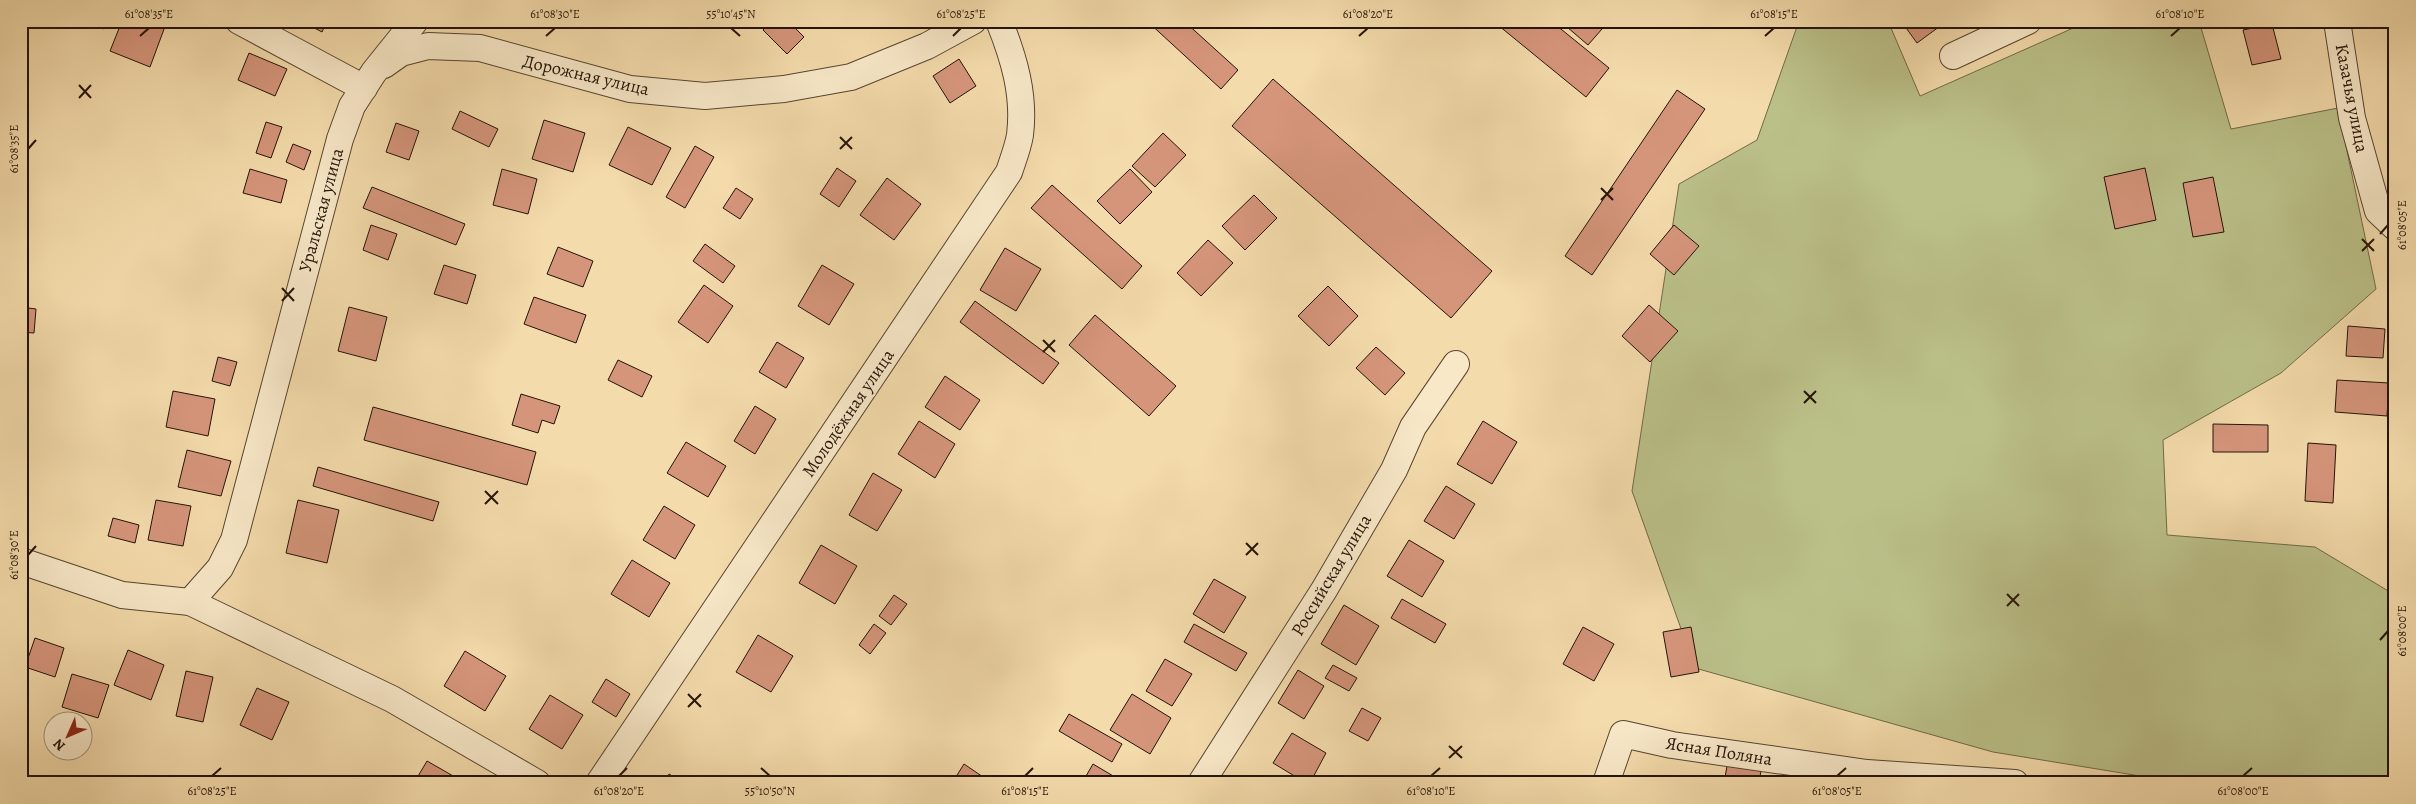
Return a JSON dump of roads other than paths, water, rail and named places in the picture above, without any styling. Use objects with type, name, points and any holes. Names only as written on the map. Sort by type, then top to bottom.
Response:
[{"type":"street","points":[[239,21],[369,80]]},
{"type":"street","name":"Уральская улица","points":[[198,594],[220,568],[234,540],[340,139],[352,106],[369,80],[415,21]]},
{"type":"street","name":"Дорожная улица","points":[[369,80],[401,53],[428,46],[480,48],[630,90],[706,96],[784,89],[851,77],[927,46],[973,21]]},
{"type":"street","name":"Молодёжная улица","points":[[599,783],[1009,172],[1020,136],[1021,95],[1010,48],[999,21]]},
{"type":"street","points":[[1952,56],[2028,21]]},
{"type":"street","name":"Казачья улица","points":[[2337,21],[2352,118],[2378,211],[2395,227]]},
{"type":"street","name":"Российская улица","points":[[1201,783],[1324,590],[1394,470],[1413,428],[1456,364]]},
{"type":"street","points":[[21,561],[122,595],[198,594],[392,699],[537,783]]},
{"type":"street","name":"Ясная Поляна","points":[[1606,783],[1624,734],[1672,745],[1867,773],[2015,783]]}]
